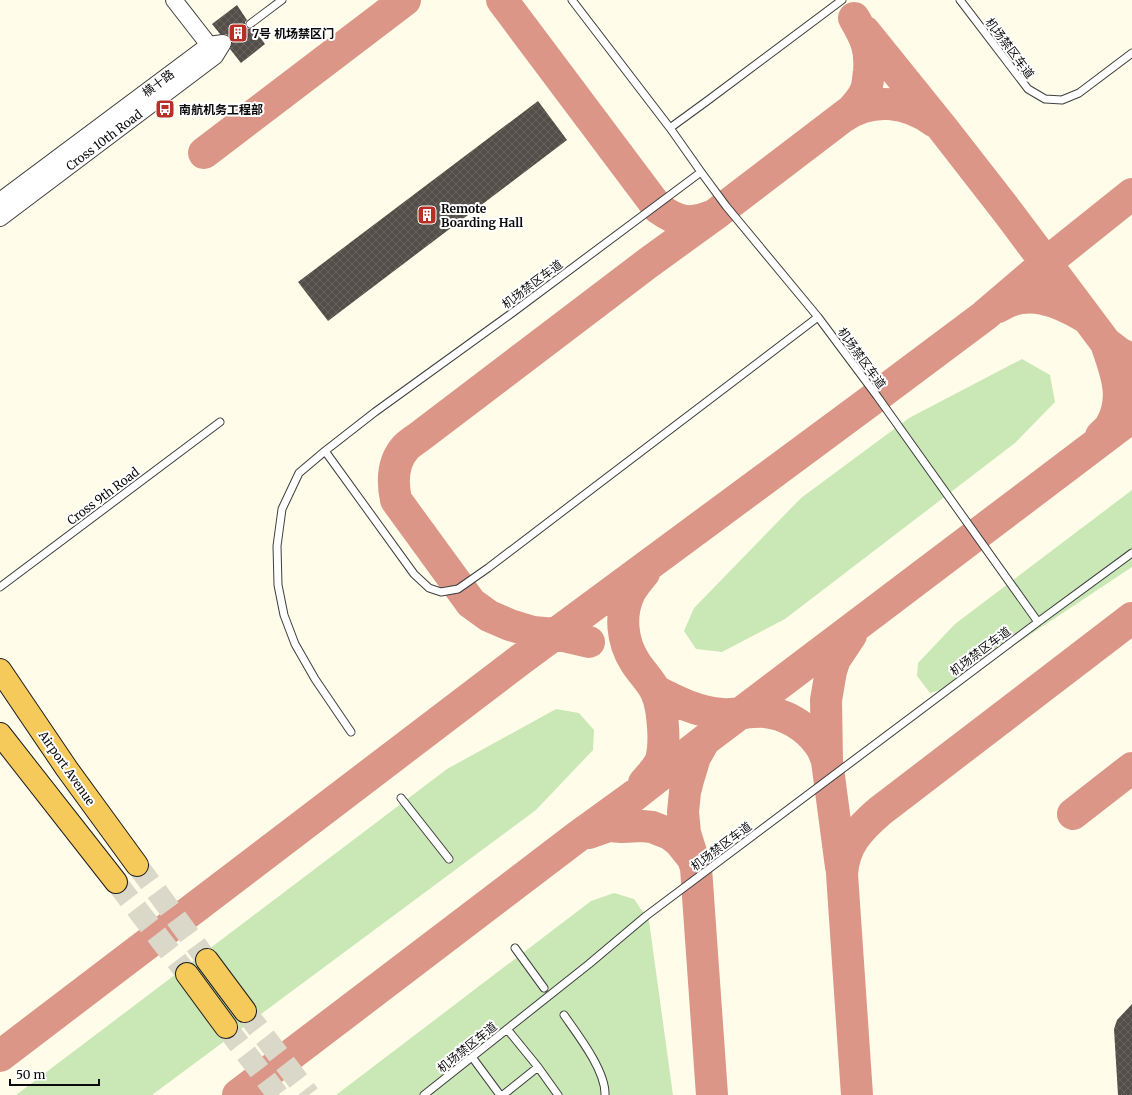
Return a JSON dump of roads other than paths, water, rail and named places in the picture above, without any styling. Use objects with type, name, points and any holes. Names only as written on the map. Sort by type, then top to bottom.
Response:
[{"type":"highway","name":"Airport Avenue","points":[[0,670],[67,769],[137,865]]},
{"type":"highway","points":[[0,734],[116,882]]},
{"type":"highway","points":[[207,960],[245,1011]]},
{"type":"highway","points":[[187,974],[226,1027]]},
{"type":"street","points":[[174,0],[218,47]]},
{"type":"street","name":"横十路","points":[[0,201],[218,47]]},
{"type":"street","name":"Cross 10th Road","points":[[0,218],[218,47]]},
{"type":"lane","points":[[250,24],[282,0]]},
{"type":"lane","name":"机场禁区车道","points":[[572,0],[670,128],[726,206],[818,317],[877,396],[1038,622]]},
{"type":"lane","points":[[670,128],[842,0]]},
{"type":"lane","name":"机场禁区车道","points":[[960,0],[1028,89],[1045,99],[1062,100],[1079,93],[1132,53]]},
{"type":"lane","name":"机场禁区车道","points":[[351,732],[315,679],[295,644],[284,615],[278,585],[277,546],[282,509],[299,473],[324,451],[375,412],[512,313],[701,172]]},
{"type":"lane","points":[[324,451],[414,574],[429,588],[441,592],[458,589],[495,563],[818,317]]},
{"type":"lane","name":"Cross 9th Road","points":[[0,587],[220,422]]},
{"type":"lane","name":"机场禁区车道","points":[[424,1095],[589,964],[646,916],[1132,553]]},
{"type":"lane","points":[[401,798],[449,859]]},
{"type":"lane","points":[[515,948],[544,988]]},
{"type":"lane","points":[[564,1015],[592,1055],[605,1087],[605,1095]]},
{"type":"lane","points":[[507,1029],[538,1067],[558,1095]]},
{"type":"lane","points":[[472,1057],[502,1095],[538,1067]]},
{"type":"tunnel","points":[[137,865],[207,960]]},
{"type":"tunnel","points":[[116,882],[187,974]]},
{"type":"tunnel","points":[[245,1011],[309,1095]]},
{"type":"tunnel","points":[[226,1027],[278,1095]]},
{"type":"place","name":"7号 机场禁区门","points":[[238,33]]},
{"type":"place","name":"南航机务工程部","points":[[165,109]]},
{"type":"place","name":"Remote Boarding Hall","points":[[427,215]]}]
